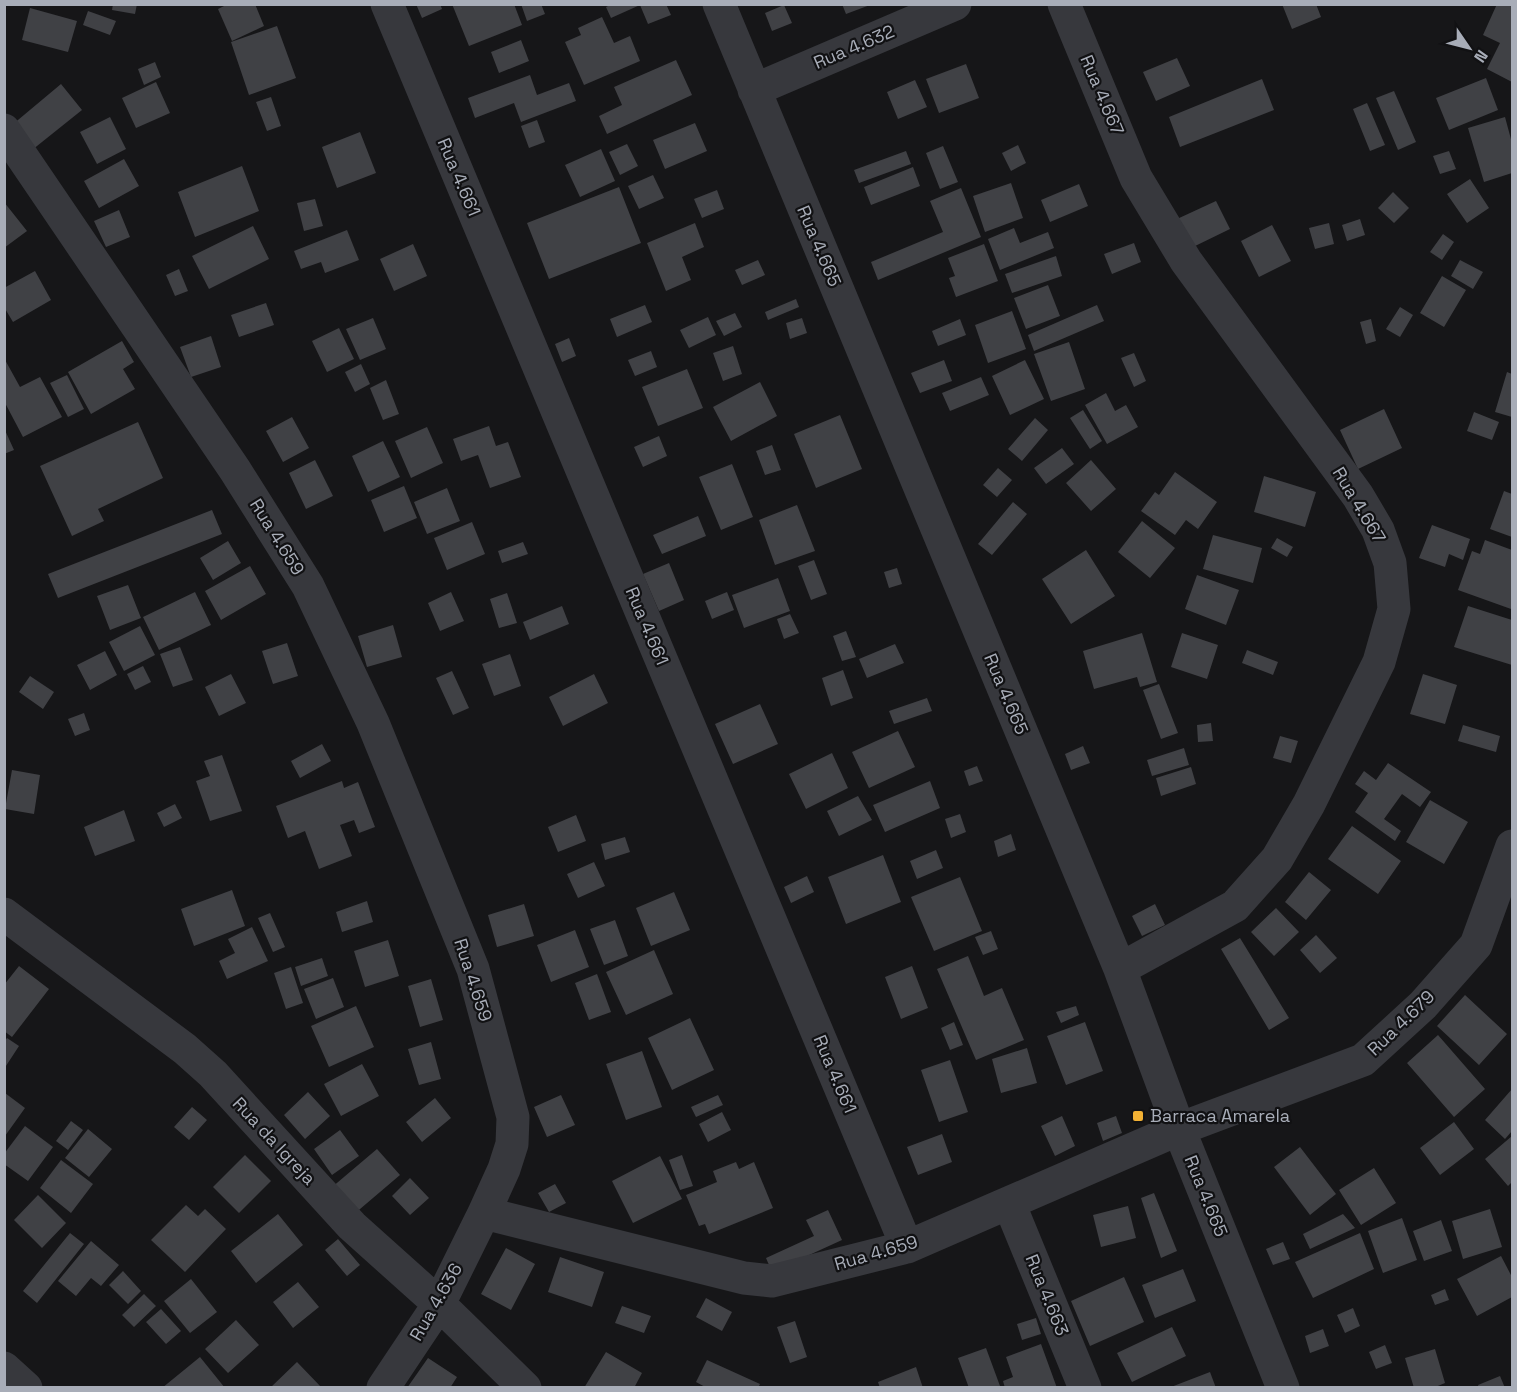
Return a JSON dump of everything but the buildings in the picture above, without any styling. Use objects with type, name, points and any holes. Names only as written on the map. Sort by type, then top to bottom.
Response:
[{"type":"street","name":"Rua 4.661","points":[[387,4],[907,1247]]},
{"type":"street","name":"Rua 4.665","points":[[719,4],[1120,969],[1179,1129],[1283,1388]]},
{"type":"street","name":"Rua 4.632","points":[[754,90],[955,4]]},
{"type":"street","name":"Rua 4.667","points":[[1064,4],[1136,178],[1169,234],[1186,261],[1358,496],[1378,530],[1390,563],[1394,609],[1379,662],[1309,804],[1277,859],[1235,906],[1120,969]]},
{"type":"street","name":"Rua 4.659","points":[[4,130],[235,470],[308,586],[373,723],[473,969],[513,1117],[512,1144],[504,1169],[484,1213],[744,1278],[772,1281],[907,1247],[1179,1129]]},
{"type":"street","name":"Rua 4.679","points":[[1179,1129],[1363,1060],[1424,1005],[1476,945],[1512,846]]},
{"type":"street","name":"Rua da Igreja","points":[[4,914],[185,1049],[213,1074],[352,1226],[439,1304],[525,1388]]},
{"type":"street","name":"Rua 4.663","points":[[1009,1203],[1085,1388]]},
{"type":"street","name":"Rua 4.636","points":[[383,1388],[439,1304],[484,1213]]},
{"type":"street","points":[[4,1368],[26,1388]]},
{"type":"place","name":"Barraca Amarela","points":[[1138,1116]]}]
